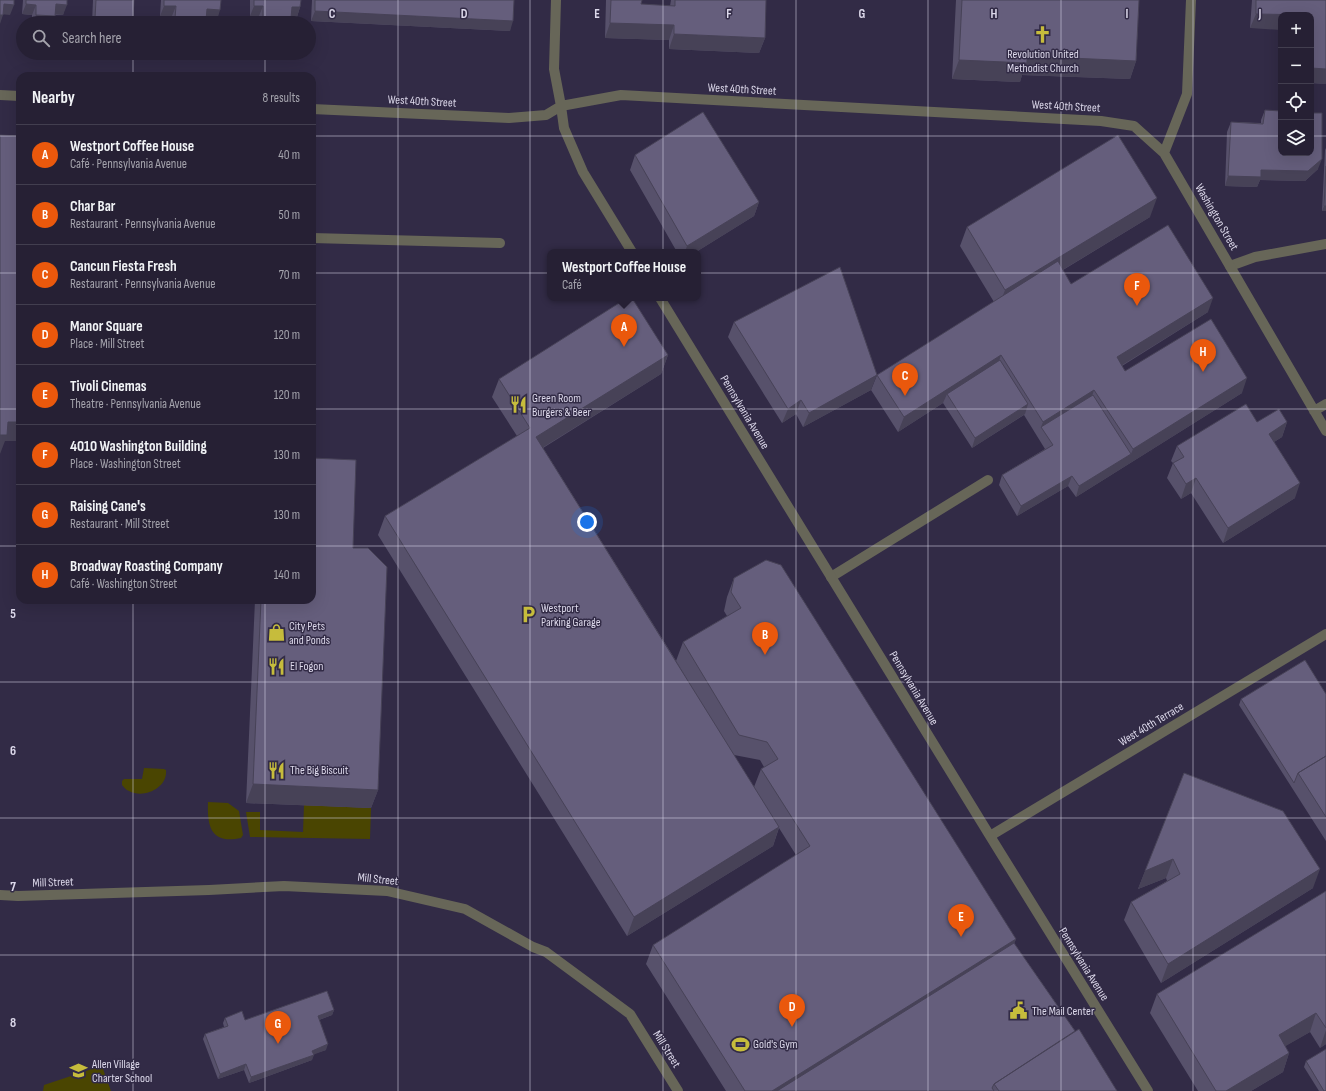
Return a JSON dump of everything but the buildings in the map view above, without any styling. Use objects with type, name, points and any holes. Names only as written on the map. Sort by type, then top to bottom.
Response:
[{"type":"street","points":[[556,0],[554,69],[564,128],[583,172],[630,249]]},
{"type":"street","points":[[1164,153],[1187,94],[1191,0]]},
{"type":"street","points":[[0,95],[16,96]]},
{"type":"street","name":"West 40th Street","points":[[316,109],[509,118],[546,114],[561,106],[621,95],[1101,121],[1134,126],[1164,153]]},
{"type":"street","name":"Washington Street","points":[[1164,153],[1326,431]]},
{"type":"street","points":[[316,238],[500,243]]},
{"type":"street","points":[[1230,266],[1255,257],[1326,244]]},
{"type":"street","name":"Pennsylvania Avenue","points":[[662,301],[1148,1091]]},
{"type":"street","points":[[1314,411],[1326,404]]},
{"type":"street","points":[[831,577],[988,480]]},
{"type":"street","name":"West 40th Terrace","points":[[990,836],[1326,634]]},
{"type":"street","name":"Mill Street","points":[[0,894],[18,896],[189,891],[284,886],[387,891],[465,909],[533,947],[546,952],[630,1014],[678,1091]]},
{"type":"shaded area","points":[[144,768],[166,770],[166,776],[163,782],[159,787],[148,793],[141,794],[128,791],[122,785],[122,781],[124,779],[142,779]]},
{"type":"shaded area","points":[[208,802],[228,803],[239,811],[243,835],[241,838],[223,838],[217,836],[213,832],[210,826]]},
{"type":"shaded area","points":[[304,805],[371,808],[370,839],[250,837],[246,812],[260,812],[260,830],[303,832]]},
{"type":"shaded area","points":[[95,1068],[103,1069],[111,1091],[43,1091],[44,1085]]},
{"type":"place","name":"Revolution United Methodist Church","points":[[1043,35]]},
{"type":"place","name":"4010 Washington Building","points":[[1137,306]]},
{"type":"place","name":"Westport Coffee House","points":[[624,347]]},
{"type":"place","name":"Broadway Roasting Company","points":[[1203,372]]},
{"type":"place","name":"Cancun Fiesta Fresh","points":[[905,396]]},
{"type":"place","name":"Green Room Burgers & Beer","points":[[519,405]]},
{"type":"place","name":"Westport Parking Garage","points":[[528,615]]},
{"type":"place","name":"City Pets and Ponds","points":[[276,633]]},
{"type":"place","name":"Char Bar","points":[[765,655]]},
{"type":"place","name":"El Fogon","points":[[277,666]]},
{"type":"place","name":"The Big Biscuit","points":[[277,770]]},
{"type":"place","name":"Tivoli Cinemas","points":[[961,937]]},
{"type":"place","name":"The Mail Center","points":[[1019,1011]]},
{"type":"place","name":"Manor Square","points":[[792,1027]]},
{"type":"place","name":"Raising Cane's","points":[[278,1044]]},
{"type":"place","name":"Gold's Gym","points":[[740,1044]]},
{"type":"place","name":"Allen Village Charter School","points":[[79,1071]]}]
